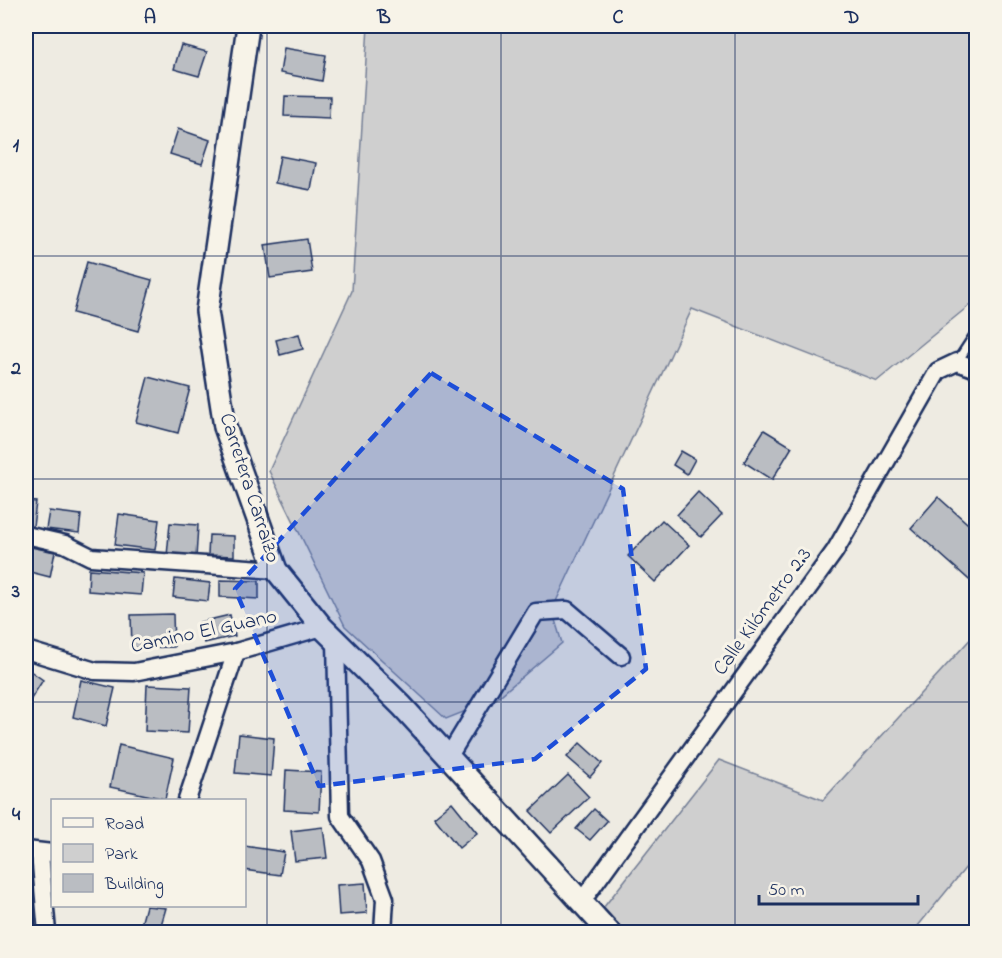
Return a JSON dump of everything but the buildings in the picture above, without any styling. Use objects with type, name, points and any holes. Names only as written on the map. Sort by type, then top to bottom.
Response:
[{"type":"street","name":"Carretera Carraízo","points":[[248,26],[207,311],[225,427],[276,570],[329,634],[449,756],[609,933]]},
{"type":"street","points":[[957,362],[976,369]]},
{"type":"street","name":"Calle Kilómetro 2.3","points":[[582,901],[835,551],[938,370],[957,362]]},
{"type":"street","points":[[26,535],[65,544],[91,556],[276,570]]},
{"type":"street","points":[[449,756],[536,612],[567,610],[621,656]]},
{"type":"street","points":[[329,634],[340,816],[371,861],[386,899],[383,933]]},
{"type":"street","name":"Camino El Guano","points":[[26,650],[95,671],[134,672],[329,634]]},
{"type":"street","points":[[188,799],[236,652]]},
{"type":"street","points":[[39,852],[47,933]]},
{"type":"lane","points":[[957,362],[976,333]]},
{"type":"highlighted area","points":[[431,373],[623,489],[646,669],[535,759],[319,786],[235,589]]},
{"type":"green space","points":[[368,26],[976,26],[976,300],[877,381],[692,309],[552,610],[562,643],[496,699],[446,719],[345,626],[269,471],[352,291]]},
{"type":"green space","points":[[976,633],[976,855],[913,932],[624,932],[600,912],[719,760],[823,800]]}]
